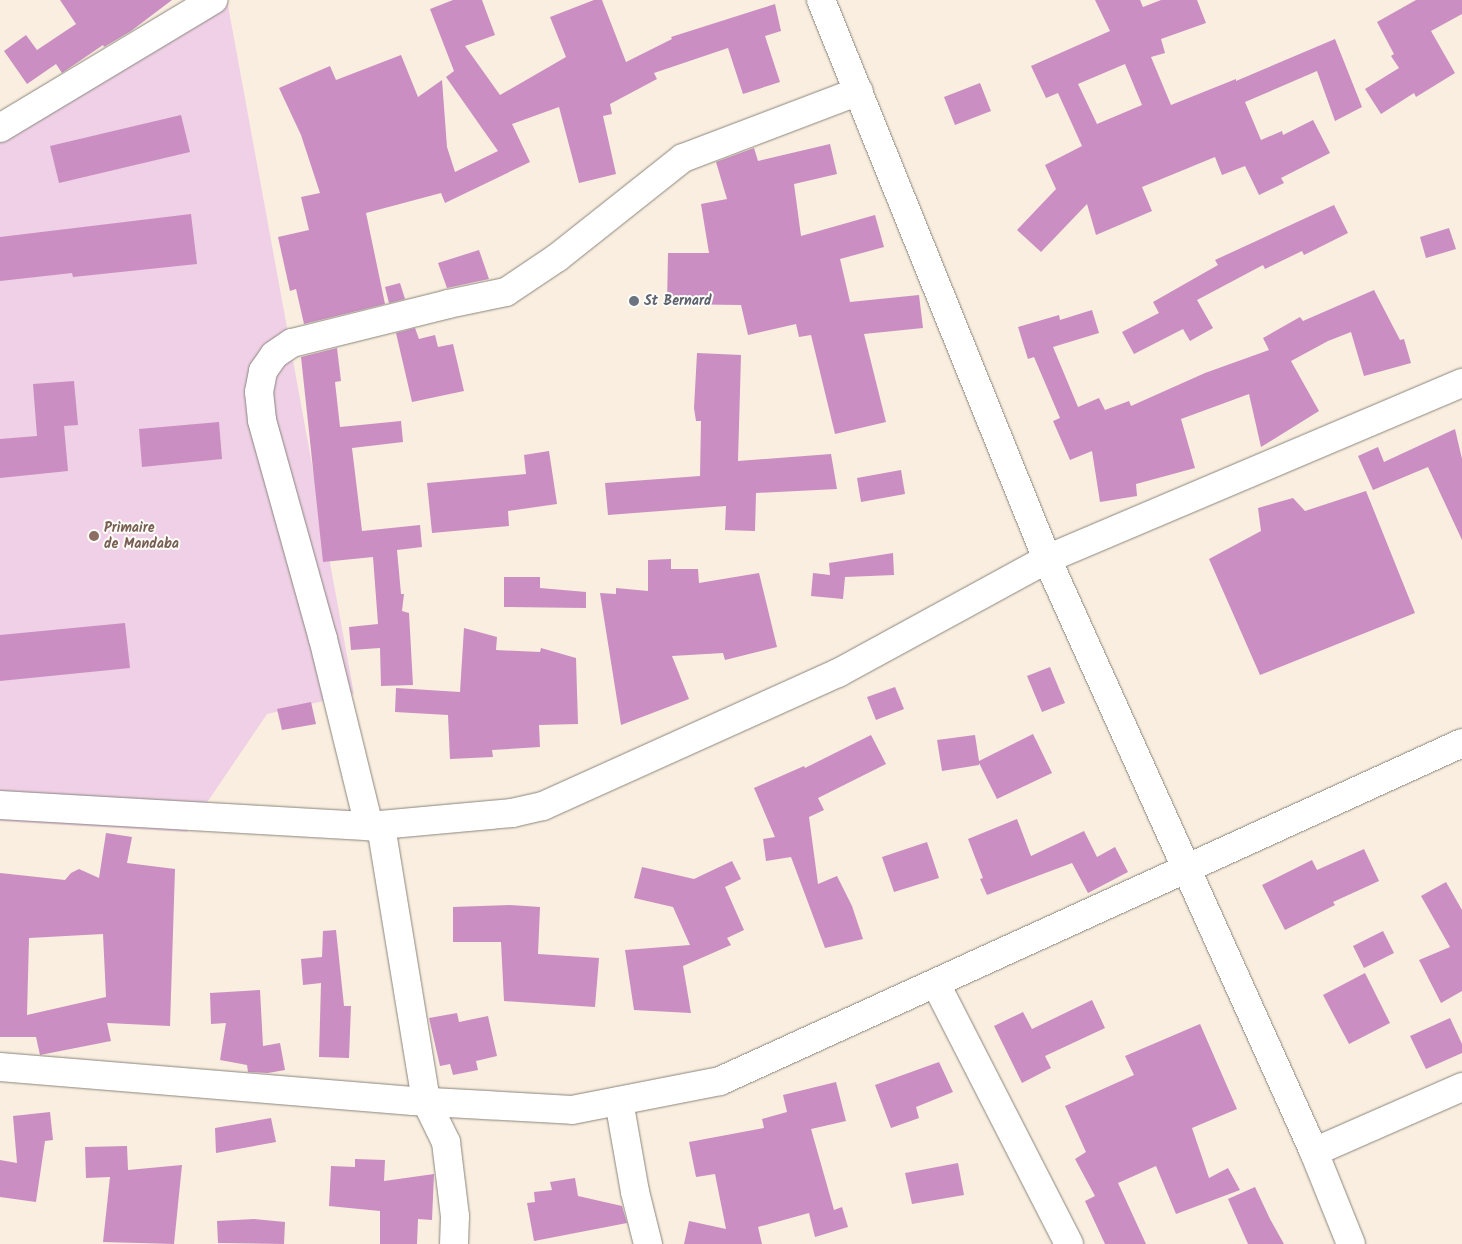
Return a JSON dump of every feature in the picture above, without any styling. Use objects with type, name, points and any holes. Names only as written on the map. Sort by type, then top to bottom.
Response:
[{"type":"street","points":[[0,128],[213,0]]},
{"type":"street","points":[[821,0],[1047,559],[1314,1152],[1352,1244]]},
{"type":"street","points":[[454,1244],[456,1216],[446,1142],[426,1101],[375,826],[262,420],[258,392],[263,371],[274,355],[292,343],[448,304],[506,292],[558,257],[683,158],[859,91]]},
{"type":"street","points":[[0,805],[375,826],[512,813],[542,806],[838,673],[1047,559],[1462,383]]},
{"type":"street","points":[[0,1067],[426,1101],[572,1110],[720,1081],[1462,743]]},
{"type":"street","points":[[936,984],[1069,1244]]},
{"type":"street","points":[[1314,1152],[1462,1086]]},
{"type":"street","points":[[619,1101],[635,1192],[648,1244]]},
{"type":"shaded area","points":[[227,0],[354,694],[267,714],[187,832],[0,821],[0,129]]},
{"type":"building","points":[[60,0],[172,0],[131,31],[104,47],[103,45],[62,73],[56,64],[27,84],[4,51],[26,35],[37,50],[76,24]]},
{"type":"building","points":[[453,0],[482,0],[495,35],[465,46],[500,95],[566,57],[550,17],[594,0],[602,0],[626,62],[672,39],[671,37],[775,4],[781,31],[765,36],[780,82],[743,94],[728,48],[654,73],[657,79],[610,104],[612,114],[603,116],[616,174],[579,183],[559,107],[512,124],[530,162],[445,203],[441,193],[366,213],[385,304],[304,324],[296,289],[290,291],[278,237],[309,230],[301,197],[320,193],[301,135],[279,88],[330,66],[336,80],[401,55],[418,97],[442,80],[447,147],[455,172],[498,151],[446,77],[454,71],[430,9]]},
{"type":"building","points":[[1095,0],[1140,0],[1143,7],[1161,0],[1197,0],[1206,23],[1161,39],[1165,53],[1151,57],[1171,105],[1236,79],[1236,81],[1335,39],[1362,107],[1335,121],[1317,71],[1245,102],[1261,140],[1282,131],[1283,135],[1313,120],[1330,153],[1281,178],[1284,183],[1259,195],[1245,166],[1222,175],[1215,157],[1142,187],[1152,211],[1096,235],[1087,204],[1041,252],[1017,230],[1056,189],[1045,165],[1082,146],[1058,93],[1046,98],[1031,66],[1110,31]],"holes":[[[1125,64],[1142,105],[1097,124],[1078,84]]]},
{"type":"building","points":[[1416,0],[1462,0],[1462,14],[1431,31],[1455,73],[1416,97],[1414,93],[1381,114],[1365,89],[1399,68],[1391,56],[1394,54],[1377,22]]},
{"type":"building","points":[[980,83],[991,111],[955,125],[944,97]]},
{"type":"building","points":[[181,115],[190,152],[59,183],[50,146]]},
{"type":"building","points":[[830,144],[837,174],[794,184],[801,236],[875,215],[884,247],[840,259],[850,302],[919,295],[923,328],[864,334],[886,422],[835,434],[811,335],[799,337],[796,324],[748,335],[741,305],[667,304],[668,253],[709,253],[701,204],[727,199],[716,162],[754,148],[758,161]]},
{"type":"building","points":[[1334,205],[1348,233],[1304,255],[1302,251],[1265,269],[1263,265],[1197,300],[1213,328],[1190,341],[1183,329],[1134,354],[1122,332],[1159,313],[1153,302],[1218,265],[1215,260]]},
{"type":"building","points":[[191,214],[197,264],[73,277],[72,273],[0,281],[0,237]]},
{"type":"building","points":[[1449,228],[1456,249],[1426,258],[1420,237]]},
{"type":"building","points":[[479,250],[489,279],[447,288],[438,263]]},
{"type":"building","points":[[400,283],[405,299],[389,303],[385,287]]},
{"type":"building","points":[[1374,290],[1400,340],[1404,339],[1411,363],[1364,376],[1351,332],[1328,341],[1291,361],[1319,411],[1261,447],[1249,394],[1181,419],[1195,468],[1136,484],[1137,496],[1100,502],[1092,451],[1070,460],[1053,421],[1060,418],[1034,357],[1028,359],[1018,327],[1059,315],[1060,320],[1092,310],[1099,333],[1053,347],[1078,407],[1099,398],[1105,410],[1129,401],[1131,406],[1205,373],[1269,350],[1263,338],[1300,317],[1303,321]]},
{"type":"building","points":[[415,328],[419,339],[435,335],[438,347],[453,344],[464,391],[412,402],[396,333]]},
{"type":"building","points":[[337,348],[341,381],[335,382],[340,427],[401,421],[403,442],[352,448],[362,531],[420,525],[422,547],[397,550],[401,594],[404,594],[402,611],[409,613],[413,685],[381,686],[380,648],[351,650],[349,627],[378,624],[373,557],[323,562],[301,357]]},
{"type":"building","points":[[697,353],[741,355],[738,461],[831,454],[837,489],[756,493],[755,531],[725,530],[726,506],[608,515],[605,483],[700,476],[701,421],[696,421],[694,408]]},
{"type":"building","points":[[74,381],[78,425],[64,426],[68,471],[0,478],[0,439],[37,436],[33,384]]},
{"type":"building","points":[[219,422],[222,459],[142,467],[139,429]]},
{"type":"building","points":[[1455,429],[1462,459],[1462,540],[1428,467],[1373,490],[1358,456],[1378,447],[1384,462]]},
{"type":"building","points":[[549,451],[557,504],[508,511],[509,526],[432,533],[427,483],[526,474],[524,455]]},
{"type":"building","points":[[901,470],[905,494],[861,502],[857,478]]},
{"type":"building","points":[[1366,491],[1415,613],[1260,675],[1209,559],[1261,531],[1258,508],[1293,498],[1305,511]]},
{"type":"building","points":[[893,553],[894,575],[845,577],[843,599],[811,596],[813,573],[830,575],[829,563]]},
{"type":"building","points":[[671,559],[671,569],[698,569],[699,583],[759,573],[777,647],[725,660],[723,653],[672,656],[689,699],[621,725],[600,593],[616,594],[616,588],[648,591],[648,560]]},
{"type":"building","points":[[504,577],[540,577],[540,588],[586,592],[586,608],[504,607]]},
{"type":"building","points":[[125,623],[130,668],[0,681],[0,635]]},
{"type":"building","points":[[464,628],[497,637],[496,650],[540,652],[541,648],[576,658],[578,724],[539,725],[540,747],[492,750],[493,757],[450,759],[448,715],[395,712],[396,688],[460,692]]},
{"type":"building","points":[[1050,667],[1065,703],[1042,712],[1027,676]]},
{"type":"building","points":[[895,687],[904,709],[876,720],[867,697]]},
{"type":"building","points":[[311,702],[316,724],[282,730],[277,709]]},
{"type":"building","points":[[1033,734],[1052,773],[997,799],[979,763],[979,765],[942,771],[937,740],[975,735],[979,761]]},
{"type":"building","points":[[871,735],[886,764],[818,798],[824,810],[809,817],[818,884],[837,876],[852,906],[863,939],[825,948],[791,857],[766,861],[763,839],[775,837],[754,788],[804,766],[805,768]]},
{"type":"building","points":[[1017,819],[1031,856],[1084,831],[1097,857],[1115,847],[1128,872],[1088,893],[1072,863],[987,895],[980,879],[983,878],[968,839]]},
{"type":"building","points":[[106,833],[132,837],[127,863],[175,869],[170,1026],[107,1023],[111,1041],[40,1055],[36,1037],[0,1037],[0,873],[65,880],[71,873],[79,869],[99,878]],"holes":[[[103,934],[106,997],[27,1015],[29,938]]]},
{"type":"building","points":[[927,842],[939,878],[894,892],[882,857]]},
{"type":"building","points":[[1364,849],[1379,881],[1333,902],[1335,905],[1285,930],[1262,885],[1312,860],[1317,870]]},
{"type":"building","points":[[732,861],[741,879],[725,887],[744,930],[727,938],[731,945],[683,966],[691,1013],[634,1010],[625,950],[690,945],[673,907],[634,898],[642,867],[694,879]]},
{"type":"building","points":[[1446,882],[1462,910],[1462,991],[1441,1003],[1419,960],[1450,947],[1421,896]]},
{"type":"building","points":[[510,905],[540,907],[538,954],[599,958],[595,1007],[504,1001],[501,942],[453,942],[453,907]]},
{"type":"building","points":[[336,930],[344,1006],[351,1006],[349,1058],[319,1057],[321,983],[303,985],[301,959],[322,957],[323,931]]},
{"type":"building","points":[[1383,931],[1394,953],[1364,968],[1353,946]]},
{"type":"building","points":[[1365,973],[1390,1023],[1349,1044],[1323,995]]},
{"type":"building","points":[[260,990],[263,1046],[280,1043],[285,1070],[268,1073],[248,1072],[247,1065],[220,1060],[226,1023],[211,1024],[210,993]]},
{"type":"building","points":[[1092,1000],[1105,1028],[1045,1056],[1051,1068],[1022,1083],[994,1026],[1023,1012],[1032,1029]]},
{"type":"building","points":[[457,1013],[459,1022],[488,1016],[497,1056],[476,1061],[478,1070],[453,1075],[450,1064],[440,1066],[429,1018]]},
{"type":"building","points":[[1450,1018],[1462,1044],[1462,1053],[1426,1069],[1410,1036]]},
{"type":"building","points":[[1200,1024],[1237,1109],[1192,1128],[1209,1178],[1228,1168],[1240,1190],[1176,1214],[1156,1166],[1118,1183],[1146,1244],[1105,1244],[1085,1201],[1095,1196],[1075,1159],[1086,1152],[1065,1106],[1134,1075],[1125,1056]]},
{"type":"building","points":[[939,1062],[953,1092],[916,1107],[919,1118],[891,1128],[875,1085]]},
{"type":"building","points":[[836,1082],[846,1121],[811,1129],[834,1210],[842,1207],[848,1227],[815,1237],[809,1213],[758,1227],[762,1244],[684,1244],[689,1221],[726,1229],[715,1174],[696,1177],[689,1142],[764,1128],[762,1119],[787,1112],[783,1095]]},
{"type":"building","points":[[50,1112],[53,1140],[45,1141],[36,1202],[0,1197],[0,1160],[17,1163],[13,1116]]},
{"type":"building","points":[[271,1118],[276,1142],[216,1153],[215,1128]]},
{"type":"building","points":[[127,1146],[128,1170],[182,1165],[174,1244],[103,1242],[110,1177],[86,1178],[85,1147]]},
{"type":"building","points":[[355,1159],[385,1160],[384,1181],[434,1174],[432,1220],[418,1219],[417,1244],[380,1244],[380,1211],[329,1206],[331,1166],[355,1167]]},
{"type":"building","points":[[958,1163],[964,1195],[912,1204],[905,1173]]},
{"type":"building","points":[[575,1178],[578,1196],[622,1206],[627,1223],[534,1241],[527,1203],[535,1202],[534,1192],[552,1190],[550,1182]]},
{"type":"building","points":[[1255,1187],[1284,1244],[1248,1244],[1228,1199]]},
{"type":"building","points":[[254,1219],[285,1222],[284,1244],[218,1243],[217,1221]]},
{"type":"place","name":"St Bernard","points":[[634,301]]},
{"type":"place","name":"Primaire de Mandaba","points":[[94,536]]}]
